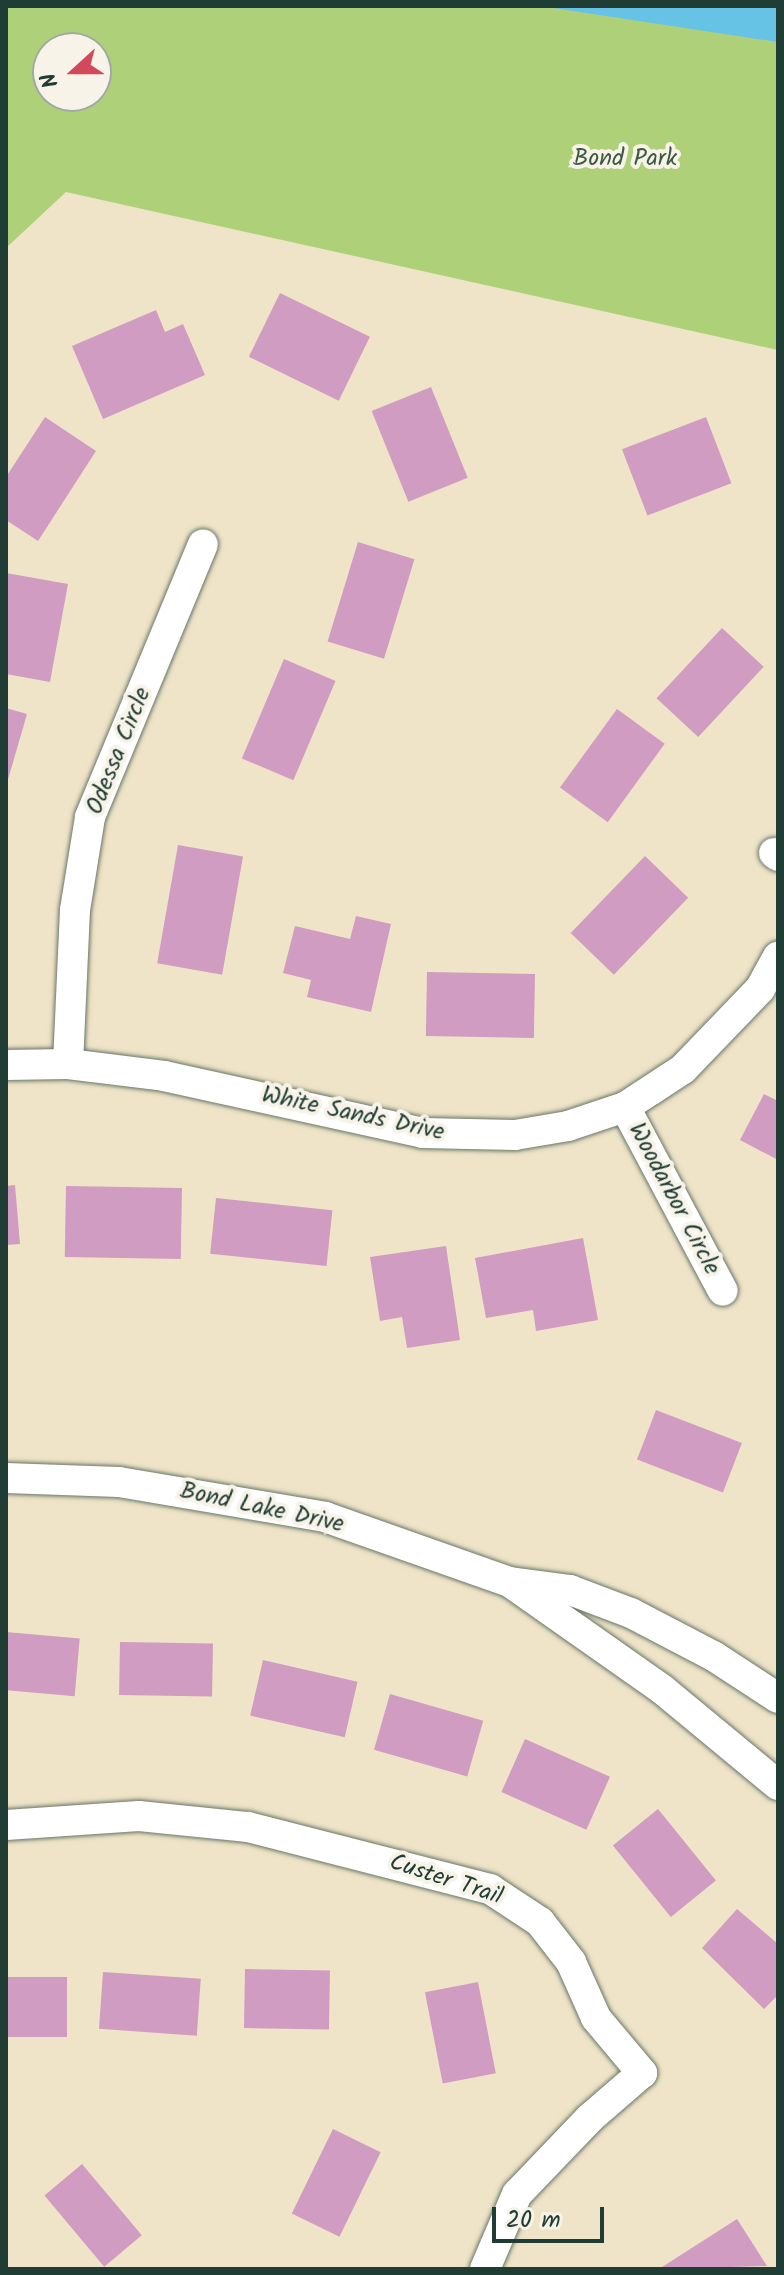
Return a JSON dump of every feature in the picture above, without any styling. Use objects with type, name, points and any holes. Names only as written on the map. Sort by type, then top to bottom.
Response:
[{"type":"street","name":"Odessa Circle","points":[[68,1064],[75,910],[90,817],[203,544]]},
{"type":"street","name":"White Sands Drive","points":[[6,1065],[68,1064],[164,1076],[423,1133],[479,1138],[568,1126],[625,1107],[683,1069],[760,989],[778,957]]},
{"type":"street","name":"Woodarbor Circle","points":[[625,1107],[723,1291]]},
{"type":"street","name":"Bond Lake Drive","points":[[6,1478],[119,1482],[234,1498],[325,1517],[510,1582],[570,1590],[631,1613],[715,1657],[778,1698]]},
{"type":"street","name":"Bond Lake Drive","points":[[510,1582],[663,1690],[778,1785]]},
{"type":"street","name":"Custer Trail","points":[[6,1825],[150,1816],[275,1832],[490,1889],[540,1922],[571,1962],[596,2018],[642,2073],[570,2137],[517,2194],[485,2269]]},
{"type":"green space","name":"Bond Park","points":[[6,6],[778,6],[778,350],[66,192],[6,248]]},
{"type":"water","points":[[540,6],[778,6],[778,42]]},
{"type":"building","points":[[280,293],[370,337],[339,401],[249,357]]},
{"type":"building","points":[[156,310],[165,332],[183,324],[205,375],[103,419],[72,346]]},
{"type":"building","points":[[431,387],[468,478],[408,502],[372,411]]},
{"type":"building","points":[[45,417],[96,451],[38,541],[6,520],[6,477]]},
{"type":"building","points":[[706,417],[731,483],[647,516],[622,449]]},
{"type":"building","points":[[358,542],[414,559],[384,659],[328,641]]},
{"type":"building","points":[[6,573],[68,584],[50,682],[6,674]]},
{"type":"building","points":[[722,628],[764,667],[698,737],[657,698]]},
{"type":"building","points":[[284,659],[336,681],[293,780],[242,758]]},
{"type":"building","points":[[6,708],[27,714],[7,783],[6,783]]},
{"type":"building","points":[[617,709],[665,744],[608,822],[560,787]]},
{"type":"building","points":[[178,845],[243,856],[222,975],[157,963]]},
{"type":"building","points":[[645,856],[688,898],[614,975],[571,933]]},
{"type":"building","points":[[356,916],[391,924],[371,1012],[307,997],[311,980],[283,973],[295,926],[350,939]]},
{"type":"building","points":[[427,972],[535,974],[534,1038],[426,1036]]},
{"type":"building","points":[[764,1094],[778,1101],[778,1160],[740,1140]]},
{"type":"building","points":[[15,1185],[20,1244],[6,1245],[6,1186]]},
{"type":"building","points":[[66,1186],[182,1188],[181,1259],[65,1257]]},
{"type":"building","points":[[216,1198],[332,1210],[327,1266],[210,1254]]},
{"type":"building","points":[[583,1238],[598,1320],[536,1331],[533,1310],[486,1318],[475,1258]]},
{"type":"building","points":[[446,1246],[460,1340],[407,1348],[402,1317],[380,1321],[370,1257]]},
{"type":"building","points":[[656,1410],[742,1443],[723,1492],[637,1459]]},
{"type":"building","points":[[6,1632],[80,1638],[75,1696],[6,1690]]},
{"type":"building","points":[[120,1642],[213,1644],[212,1697],[119,1695]]},
{"type":"building","points":[[263,1660],[358,1682],[345,1737],[250,1716]]},
{"type":"building","points":[[390,1694],[483,1721],[467,1776],[374,1750]]},
{"type":"building","points":[[525,1739],[610,1777],[586,1830],[501,1792]]},
{"type":"building","points":[[658,1809],[716,1880],[671,1917],[613,1846]]},
{"type":"building","points":[[737,1909],[778,1944],[778,1995],[764,2009],[702,1948]]},
{"type":"building","points":[[245,1969],[330,1970],[329,2029],[244,2028]]},
{"type":"building","points":[[103,1972],[201,1979],[197,2036],[99,2029]]},
{"type":"building","points":[[6,1977],[67,1977],[67,2037],[6,2037]]},
{"type":"building","points":[[478,1982],[496,2073],[443,2084],[425,1992]]},
{"type":"building","points":[[333,2129],[381,2152],[339,2237],[292,2213]]},
{"type":"building","points":[[82,2164],[142,2235],[104,2267],[44,2195]]},
{"type":"building","points":[[737,2219],[767,2266],[659,2269]]}]
